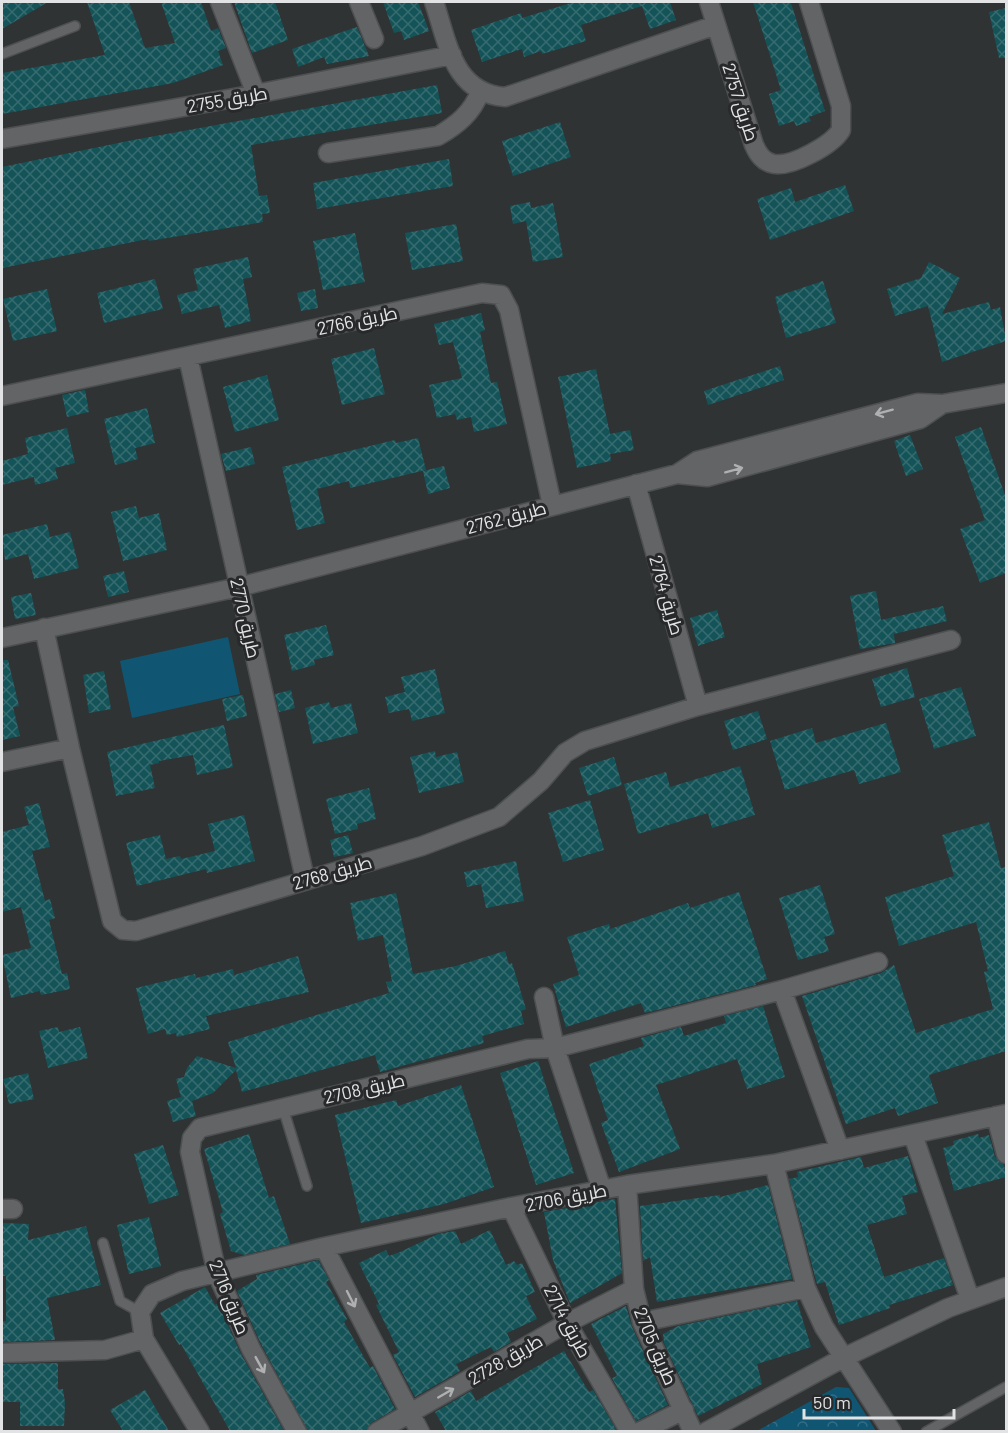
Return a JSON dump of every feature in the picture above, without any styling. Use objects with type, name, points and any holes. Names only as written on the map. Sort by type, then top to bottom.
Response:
[{"type":"street","points":[[220,2],[256,94]]},
{"type":"street","points":[[359,2],[374,39]]},
{"type":"street","points":[[435,2],[452,55],[462,76],[480,92],[505,97],[717,25]]},
{"type":"street","name":"طريق 2757","points":[[709,2],[759,155],[766,162],[785,163],[828,145],[841,130],[841,106],[809,2]]},
{"type":"street","name":"طريق 2755","points":[[2,139],[256,94],[452,55]]},
{"type":"street","points":[[328,153],[438,136],[463,118],[476,102],[480,92]]},
{"type":"street","name":"طريق 2766","points":[[2,396],[482,293],[501,295],[509,310],[552,505]]},
{"type":"street","name":"طريق 2770","points":[[188,357],[305,879]]},
{"type":"street","name":"طريق 2762","points":[[2,638],[238,587],[677,474],[698,461],[918,403],[942,404],[1006,393]]},
{"type":"street","name":"طريق 2764","points":[[636,484],[698,706]]},
{"type":"street","name":"طريق 2768","points":[[44,628],[70,748],[112,921],[123,930],[136,931],[422,846],[499,817],[541,781],[565,753],[585,741],[698,706],[951,640]]},
{"type":"street","points":[[2,762],[70,748]]},
{"type":"street","name":"طريق 2708","points":[[190,1152],[192,1138],[200,1128],[528,1049],[555,1048],[782,990],[878,962]]},
{"type":"street","points":[[782,990],[840,1150]]},
{"type":"street","points":[[544,997],[555,1048],[602,1190]]},
{"type":"street","points":[[1001,1115],[1006,1154]]},
{"type":"street","name":"طريق 2706","points":[[140,1312],[152,1294],[182,1281],[324,1247],[627,1185],[774,1164],[1001,1115]]},
{"type":"street","points":[[913,1135],[970,1299]]},
{"type":"street","name":"طريق 2716","points":[[190,1152],[217,1274],[251,1349],[297,1431]]},
{"type":"street","points":[[774,1164],[806,1288],[824,1327],[892,1431]]},
{"type":"street","name":"طريق 2705","points":[[627,1185],[634,1289],[642,1322],[693,1431]]},
{"type":"street","name":"طريق 2714","points":[[512,1207],[567,1323],[630,1431]]},
{"type":"street","points":[[324,1247],[420,1431]]},
{"type":"street","points":[[706,1431],[843,1358],[970,1299],[1006,1287]]},
{"type":"street","points":[[642,1322],[806,1288]]},
{"type":"street","name":"طريق 2728","points":[[376,1431],[410,1414],[567,1323],[634,1289]]},
{"type":"street","points":[[140,1312],[144,1339],[200,1431]]},
{"type":"street","points":[[2,1353],[105,1350],[144,1339]]},
{"type":"street","points":[[639,1431],[684,1410]]},
{"type":"lane","points":[[2,54],[75,26]]},
{"type":"lane","points":[[283,1108],[307,1186]]},
{"type":"lane","points":[[103,1243],[120,1301],[140,1312]]},
{"type":"lane","points":[[926,1431],[1006,1387]]},
{"type":"green space","points":[[228,637],[240,694],[132,718],[120,661]]},
{"type":"green space","points":[[836,1387],[849,1388],[876,1431],[757,1431]]},
{"type":"building","points":[[2,2],[48,2],[2,29]]},
{"type":"building","points":[[87,2],[129,2],[145,48],[175,43],[161,2],[201,2],[211,31],[218,28],[226,48],[218,51],[223,65],[173,83],[2,114],[2,73],[105,55]]},
{"type":"building","points":[[234,2],[275,2],[288,40],[252,53]]},
{"type":"building","points":[[383,2],[418,2],[429,31],[404,40],[401,31],[394,33]]},
{"type":"building","points":[[574,2],[670,2],[676,20],[650,29],[642,6],[581,25],[586,41],[524,57],[522,49],[482,62],[471,30],[521,13],[522,18]]},
{"type":"building","points":[[753,2],[790,2],[792,6],[825,111],[809,117],[811,121],[796,126],[794,121],[779,126],[769,94],[781,90]]},
{"type":"building","points":[[1006,8],[1006,58],[999,58],[989,12]]},
{"type":"building","points":[[357,27],[369,56],[327,64],[324,57],[298,67],[292,49]]},
{"type":"building","points":[[437,85],[442,113],[251,145],[259,196],[267,195],[270,213],[262,214],[263,222],[149,241],[148,239],[2,268],[2,167],[128,141]]},
{"type":"building","points":[[560,122],[571,157],[513,176],[502,141]]},
{"type":"building","points":[[449,159],[453,186],[317,209],[313,183]]},
{"type":"building","points":[[845,185],[854,211],[770,240],[757,199],[791,188],[795,202]]},
{"type":"building","points":[[530,202],[531,208],[553,203],[563,257],[533,262],[526,221],[513,224],[510,206]]},
{"type":"building","points":[[456,224],[463,261],[412,270],[405,233]]},
{"type":"building","points":[[355,233],[365,282],[323,290],[313,241]]},
{"type":"building","points":[[248,257],[252,277],[243,279],[251,321],[225,328],[219,305],[182,314],[177,295],[198,290],[193,269]]},
{"type":"building","points":[[929,262],[960,278],[942,314],[989,302],[991,310],[1000,307],[1006,341],[942,362],[928,306],[895,316],[887,289],[921,278]]},
{"type":"building","points":[[155,279],[163,309],[104,323],[97,293]]},
{"type":"building","points":[[823,281],[836,323],[786,338],[775,297]]},
{"type":"building","points":[[47,289],[57,331],[13,341],[3,299]]},
{"type":"building","points":[[315,289],[318,308],[301,311],[297,293]]},
{"type":"building","points":[[481,313],[485,330],[480,332],[491,383],[497,382],[507,424],[474,432],[471,417],[457,420],[455,414],[437,418],[429,385],[462,378],[453,342],[439,345],[434,324]]},
{"type":"building","points":[[374,348],[385,394],[342,405],[331,359]]},
{"type":"building","points":[[780,366],[784,380],[708,405],[704,391]]},
{"type":"building","points":[[596,369],[610,434],[630,430],[634,450],[610,454],[611,461],[577,468],[558,377]]},
{"type":"building","points":[[267,375],[279,420],[235,432],[223,387]]},
{"type":"building","points":[[85,390],[89,412],[67,417],[62,395]]},
{"type":"building","points":[[147,408],[155,443],[135,448],[138,459],[115,465],[104,419]]},
{"type":"building","points":[[981,427],[1006,498],[1006,573],[980,583],[960,529],[985,520],[955,437]]},
{"type":"building","points":[[67,428],[75,463],[55,468],[58,479],[35,485],[34,477],[2,485],[2,461],[28,454],[25,438]]},
{"type":"building","points":[[910,435],[923,469],[906,476],[894,441]]},
{"type":"building","points":[[418,438],[426,470],[350,488],[349,481],[317,489],[325,523],[297,530],[282,467],[395,440],[396,443]]},
{"type":"building","points":[[251,447],[255,464],[226,471],[221,454]]},
{"type":"building","points":[[444,466],[450,488],[428,494],[423,471]]},
{"type":"building","points":[[136,506],[139,518],[159,513],[167,550],[123,561],[111,512]]},
{"type":"building","points":[[47,524],[50,537],[70,532],[79,568],[34,579],[28,554],[5,560],[2,535]]},
{"type":"building","points":[[124,571],[129,592],[108,597],[103,576]]},
{"type":"building","points":[[876,591],[881,620],[943,606],[947,621],[894,634],[895,643],[860,649],[850,596]]},
{"type":"building","points":[[31,593],[36,615],[15,619],[11,597]]},
{"type":"building","points":[[717,610],[725,637],[698,646],[690,618]]},
{"type":"building","points":[[326,625],[334,655],[314,660],[315,665],[292,671],[284,635]]},
{"type":"building","points":[[2,660],[8,660],[19,706],[13,707],[20,736],[2,740]]},
{"type":"building","points":[[907,668],[915,697],[881,707],[872,679]]},
{"type":"building","points":[[435,669],[445,713],[412,721],[409,709],[389,713],[385,697],[405,692],[401,677]]},
{"type":"building","points":[[104,671],[111,709],[89,713],[83,675]]},
{"type":"building","points":[[961,687],[976,736],[934,749],[919,699]]},
{"type":"building","points":[[291,690],[295,708],[279,712],[275,694]]},
{"type":"building","points":[[243,695],[247,716],[227,721],[222,699]]},
{"type":"building","points":[[329,702],[331,708],[351,703],[358,733],[313,744],[305,708]]},
{"type":"building","points":[[758,711],[767,739],[733,750],[724,721]]},
{"type":"building","points":[[886,723],[901,772],[859,784],[854,770],[785,790],[770,741],[812,728],[816,743]]},
{"type":"building","points":[[224,725],[233,767],[197,775],[193,755],[159,761],[159,763],[150,765],[155,788],[116,796],[107,752]]},
{"type":"building","points":[[435,751],[436,757],[457,752],[464,782],[419,793],[410,757]]},
{"type":"building","points":[[614,757],[622,785],[588,796],[579,768]]},
{"type":"building","points":[[740,766],[755,815],[712,828],[708,813],[638,834],[624,784],[666,772],[670,787]]},
{"type":"building","points":[[369,788],[376,819],[357,824],[358,829],[335,834],[326,799]]},
{"type":"building","points":[[590,800],[604,850],[563,862],[548,813]]},
{"type":"building","points":[[39,803],[50,847],[32,851],[45,901],[50,899],[55,918],[49,920],[62,974],[67,973],[70,989],[41,995],[40,991],[11,998],[2,955],[31,948],[21,907],[2,912],[2,832],[29,825],[24,807]]},
{"type":"building","points":[[244,815],[255,861],[207,873],[206,869],[137,886],[126,843],[160,835],[166,859],[180,856],[181,859],[215,851],[208,824]]},
{"type":"building","points":[[989,822],[1001,868],[1006,867],[1006,1051],[929,1075],[938,1103],[898,1116],[895,1108],[846,1124],[802,996],[881,973],[894,965],[916,1033],[993,1009],[984,972],[988,971],[976,922],[899,946],[885,897],[954,876],[942,835]]},
{"type":"building","points":[[348,835],[353,853],[334,857],[330,840]]},
{"type":"building","points":[[516,861],[524,901],[486,908],[481,884],[467,887],[464,872]]},
{"type":"building","points":[[820,885],[835,934],[824,937],[829,951],[798,960],[779,898]]},
{"type":"building","points":[[739,892],[767,979],[755,983],[756,985],[645,1013],[641,1003],[566,1027],[553,984],[579,975],[567,937],[609,924],[610,929],[688,903],[690,908]]},
{"type":"building","points":[[396,893],[413,974],[456,966],[505,951],[509,964],[512,963],[526,1009],[521,1011],[524,1024],[482,1036],[484,1043],[380,1072],[375,1055],[242,1092],[236,1070],[213,1093],[192,1101],[196,1116],[173,1122],[167,1101],[181,1097],[176,1079],[184,1077],[187,1068],[197,1056],[236,1068],[228,1042],[389,993],[386,982],[392,981],[383,935],[358,941],[350,903]]},
{"type":"building","points":[[298,956],[309,992],[206,1016],[210,1029],[177,1037],[176,1033],[167,1035],[165,1029],[148,1034],[136,988],[195,974],[196,978],[233,969],[234,975]]},
{"type":"building","points":[[763,1006],[785,1077],[747,1089],[737,1059],[656,1085],[680,1149],[619,1172],[601,1123],[608,1120],[589,1064],[644,1046],[641,1038],[681,1027],[684,1036],[726,1023],[724,1016]]},
{"type":"building","points":[[58,1027],[59,1032],[80,1027],[88,1058],[48,1068],[39,1031]]},
{"type":"building","points":[[538,1061],[574,1173],[536,1185],[500,1073]]},
{"type":"building","points":[[28,1073],[34,1099],[9,1104],[3,1079]]},
{"type":"building","points":[[461,1085],[494,1187],[444,1204],[361,1223],[335,1115],[396,1100],[398,1106]]},
{"type":"building","points":[[249,1134],[269,1198],[274,1196],[290,1244],[244,1255],[231,1251],[220,1214],[223,1212],[204,1149]]},
{"type":"building","points":[[978,1134],[979,1138],[989,1135],[995,1157],[1004,1165],[1006,1177],[954,1191],[943,1148],[954,1145],[953,1141]]},
{"type":"building","points":[[163,1145],[179,1195],[149,1204],[134,1154]]},
{"type":"building","points":[[908,1156],[918,1192],[902,1196],[907,1214],[867,1225],[884,1277],[944,1258],[953,1285],[889,1305],[890,1308],[839,1325],[825,1282],[817,1284],[789,1179],[798,1177],[797,1172],[861,1157],[864,1168]]},
{"type":"building","points":[[768,1185],[792,1279],[657,1302],[650,1257],[643,1261],[640,1206],[720,1195],[720,1197]]},
{"type":"building","points":[[615,1199],[622,1273],[570,1303],[553,1260],[544,1212]]},
{"type":"building","points":[[149,1217],[161,1266],[129,1274],[117,1225]]},
{"type":"building","points":[[2,1223],[29,1224],[28,1240],[86,1226],[101,1285],[47,1298],[55,1340],[2,1342],[2,1321],[6,1321],[6,1276],[2,1276]]},
{"type":"building","points":[[490,1230],[506,1265],[514,1261],[517,1265],[522,1263],[535,1292],[526,1296],[537,1319],[507,1333],[511,1342],[494,1352],[491,1347],[456,1364],[460,1371],[415,1397],[393,1355],[399,1352],[359,1263],[386,1250],[389,1256],[400,1252],[438,1234],[455,1231],[461,1244]]},
{"type":"building","points":[[318,1260],[329,1280],[326,1282],[347,1319],[344,1322],[370,1368],[373,1366],[395,1409],[371,1423],[366,1431],[308,1431],[261,1344],[237,1291],[257,1279],[256,1275]]},
{"type":"building","points":[[205,1287],[215,1305],[218,1303],[241,1354],[284,1431],[230,1431],[181,1344],[179,1345],[160,1313]]},
{"type":"building","points":[[797,1301],[811,1347],[757,1364],[762,1384],[698,1416],[664,1343],[663,1334],[678,1326]]},
{"type":"building","points":[[626,1306],[632,1327],[668,1405],[636,1421],[612,1378],[617,1376],[591,1324]]},
{"type":"building","points":[[564,1351],[589,1392],[593,1390],[617,1431],[446,1431],[435,1412],[471,1391],[476,1401]]},
{"type":"building","points":[[58,1363],[58,1389],[63,1389],[65,1403],[64,1426],[20,1426],[20,1402],[2,1402],[2,1364]]},
{"type":"building","points":[[145,1390],[169,1431],[123,1431],[110,1410]]}]
